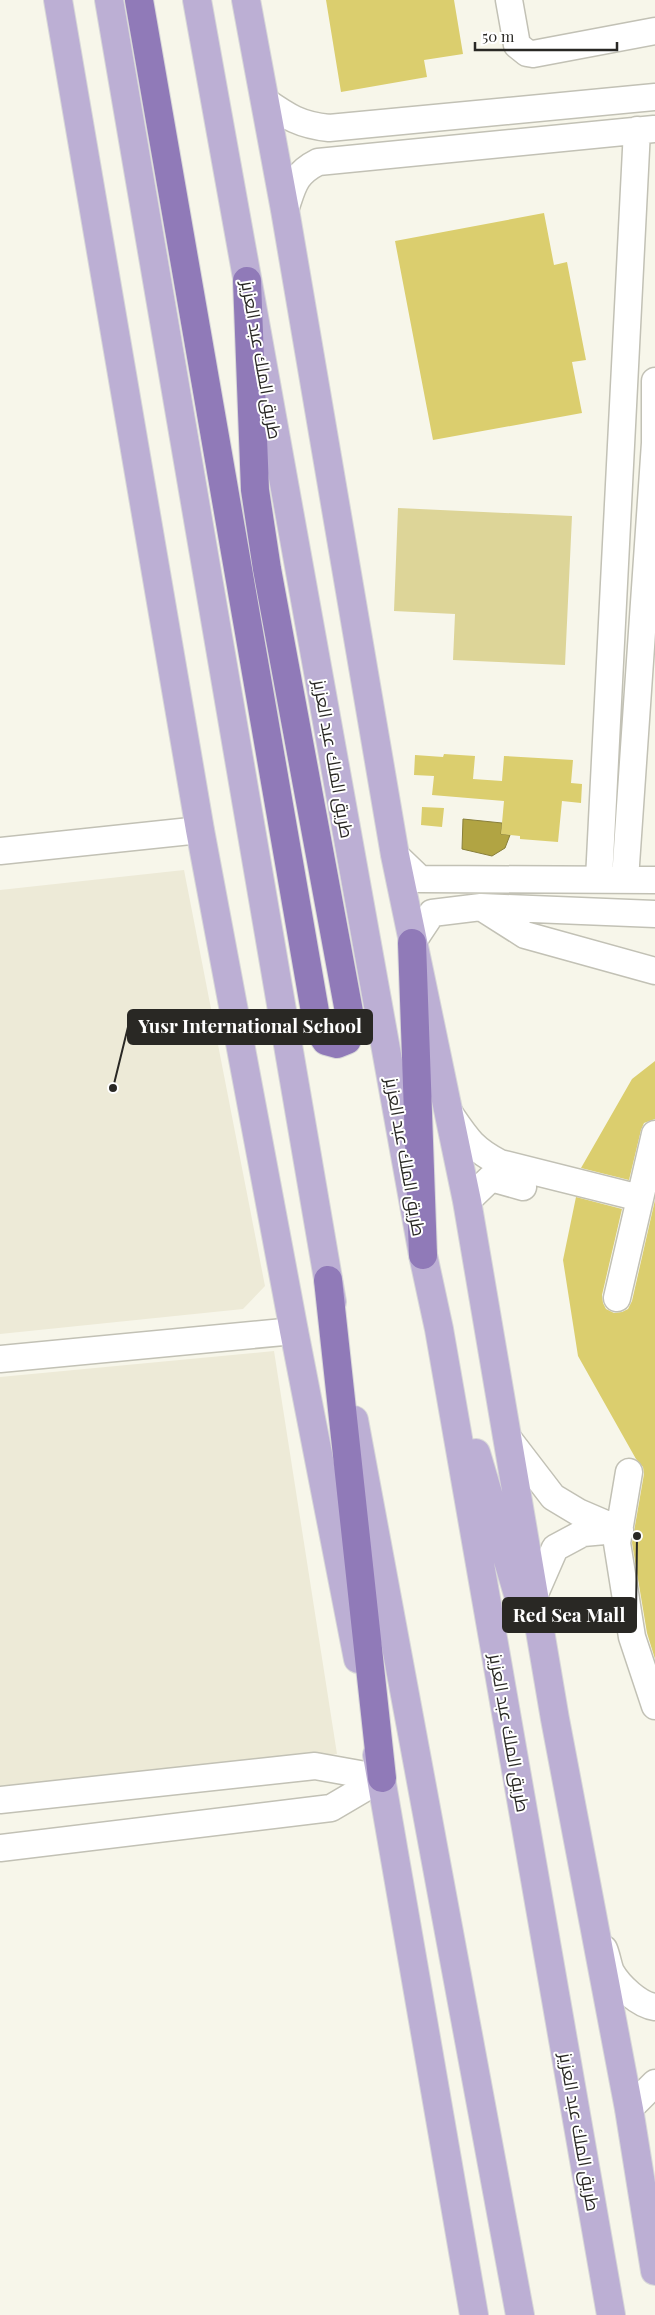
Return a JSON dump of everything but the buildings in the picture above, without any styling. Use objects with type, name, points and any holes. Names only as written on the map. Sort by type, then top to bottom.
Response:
[{"type":"highway","points":[[139,0],[318,1029],[326,1041],[336,1044],[347,1040],[352,1028],[267,569],[255,490],[247,281]]},
{"type":"highway","points":[[412,942],[423,1255]]},
{"type":"highway","points":[[328,1280],[382,1778]]},
{"type":"main road","points":[[58,0],[200,830],[294,1331],[382,1778],[474,2315]]},
{"type":"main road","points":[[109,0],[328,1280],[520,2315]]},
{"type":"main road","name":"طريق الملك عبد العزيز","points":[[196,0],[423,1255],[439,1329],[611,2315]]},
{"type":"main road","points":[[246,0],[285,210],[395,855],[467,1201],[555,1720],[629,2109],[655,2271]]},
{"type":"main road","points":[[439,1329],[555,1720]]},
{"type":"street","points":[[509,0],[517,45],[527,53],[533,54],[655,31]]},
{"type":"street","points":[[265,101],[290,119],[308,126],[329,128],[655,97]]},
{"type":"street","points":[[329,128],[322,135],[322,144],[327,154],[336,160]]},
{"type":"street","points":[[285,210],[296,178],[306,168],[318,162],[646,130],[599,879]]},
{"type":"street","points":[[625,879],[655,443],[655,381]]},
{"type":"street","points":[[0,852],[200,830]]},
{"type":"street","points":[[395,855],[420,879],[655,880]]},
{"type":"street","points":[[412,942],[432,913],[480,907],[655,914]]},
{"type":"street","points":[[480,907],[524,935],[655,971]]},
{"type":"street","points":[[450,1114],[464,1136],[480,1152],[500,1164],[638,1207]]},
{"type":"street","points":[[617,1298],[655,1134]]},
{"type":"street","points":[[467,1201],[491,1178],[638,1207]]},
{"type":"street","points":[[0,1359],[294,1331]]},
{"type":"street","points":[[507,1437],[553,1497],[578,1512],[620,1530]]},
{"type":"street","points":[[629,1472],[620,1530],[616,1543],[632,1636],[655,1706]]},
{"type":"street","points":[[534,1596],[555,1548],[583,1533],[620,1530]]},
{"type":"street","points":[[0,1800],[315,1766],[382,1778]]},
{"type":"street","points":[[0,1848],[331,1808],[382,1778]]},
{"type":"street","points":[[589,1898],[612,1972],[626,1989],[647,2006],[655,2006]]},
{"type":"street","points":[[629,2109],[655,2083]]},
{"type":"shaded area","points":[[398,508],[572,516],[565,665],[453,660],[455,614],[394,611]]},
{"type":"shaded area","points":[[463,819],[502,823],[501,834],[510,835],[505,848],[492,856],[462,849]]},
{"type":"shaded area","points":[[184,870],[265,1286],[243,1309],[0,1334],[0,890]]},
{"type":"shaded area","points":[[274,1351],[337,1754],[0,1789],[0,1377]]},
{"type":"place","name":"Yusr International School","points":[[113,1088]]},
{"type":"place","name":"Red Sea Mall","points":[[637,1536]]}]
